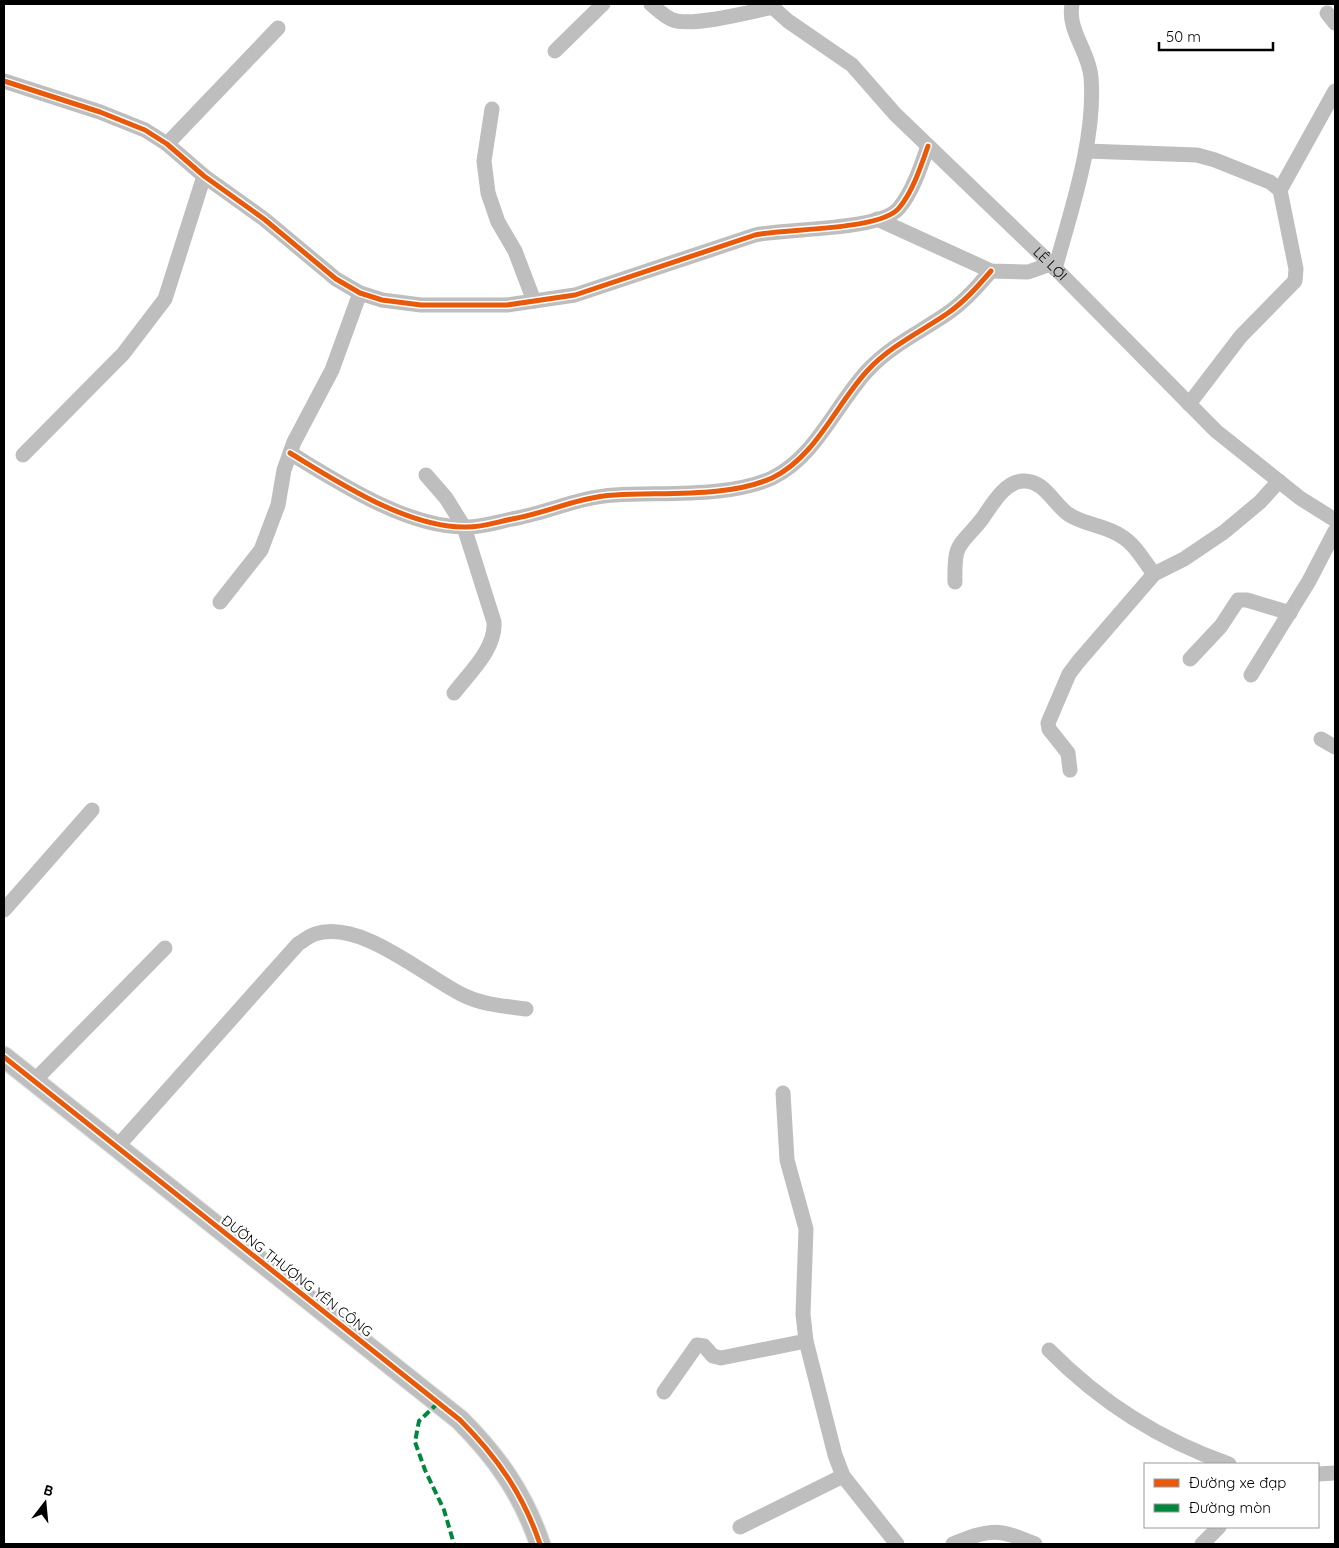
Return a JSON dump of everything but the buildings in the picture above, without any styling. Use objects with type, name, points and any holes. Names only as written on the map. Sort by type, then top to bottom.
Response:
[{"type":"main road","name":"ĐƯỜNG THƯỢNG YÊN CÔNG","points":[[4,1057],[460,1420],[488,1448],[512,1481],[534,1526],[540,1544]]},
{"type":"street","points":[[555,51],[603,4]]},
{"type":"street","points":[[651,4],[669,18],[684,22],[722,18],[771,6]]},
{"type":"street","points":[[876,219],[992,271],[1028,272],[1053,266],[1086,151],[1091,75],[1075,32],[1069,5]]},
{"type":"street","name":"LÊ LỢI","points":[[771,6],[788,22],[852,65],[895,114],[1053,266],[1216,431],[1300,498],[1335,520]]},
{"type":"street","points":[[167,144],[278,28]]},
{"type":"street","points":[[4,81],[118,118],[167,144],[204,176],[264,219],[336,279],[360,293],[382,300],[422,305],[507,304],[575,295],[755,235],[786,230],[838,227],[876,219],[898,209],[909,193],[928,146]]},
{"type":"street","points":[[1280,190],[1335,91]]},
{"type":"street","points":[[492,109],[484,161],[488,193],[498,222],[516,251],[534,300]]},
{"type":"street","points":[[1086,151],[1196,155],[1215,160],[1270,182],[1280,190],[1296,269],[1295,281],[1235,343],[1189,404]]},
{"type":"street","points":[[23,455],[123,354],[165,299],[204,176]]},
{"type":"street","points":[[290,453],[351,491],[420,520],[464,528],[515,519],[595,496],[708,492],[770,478],[795,462],[808,450],[855,384],[870,367],[964,301],[992,271]]},
{"type":"street","points":[[220,602],[261,550],[278,506],[280,486],[290,453],[332,370],[360,293]]},
{"type":"street","points":[[426,475],[446,498],[464,528],[494,622],[494,632],[489,647],[454,693]]},
{"type":"street","points":[[955,582],[954,562],[958,545],[976,526],[1006,488],[1023,481],[1040,486],[1068,514],[1121,536],[1130,543],[1154,574]]},
{"type":"street","points":[[1070,770],[1068,753],[1049,730],[1049,720],[1073,668],[1154,574],[1184,559],[1224,532],[1260,502],[1279,481]]},
{"type":"street","points":[[1251,675],[1290,613],[1335,532]]},
{"type":"street","points":[[1190,659],[1221,626],[1238,600],[1253,601],[1290,613]]},
{"type":"street","points":[[1320,739],[1335,747]]},
{"type":"street","points":[[4,910],[92,810]]},
{"type":"street","points":[[117,1147],[298,944],[314,934],[329,932],[361,936],[378,943],[462,995],[488,1003],[526,1009]]},
{"type":"street","points":[[34,1080],[165,948]]},
{"type":"street","points":[[783,1093],[786,1160],[806,1229],[803,1314],[806,1341],[835,1456],[843,1476],[897,1544]]},
{"type":"street","points":[[664,1392],[697,1345],[704,1346],[713,1356],[722,1358],[806,1341]]},
{"type":"street","points":[[1049,1350],[1074,1376],[1109,1404],[1138,1423],[1174,1442],[1226,1463]]},
{"type":"street","points":[[1319,1474],[1335,1474]]},
{"type":"street","points":[[740,1527],[843,1476]]},
{"type":"street","points":[[1202,1544],[1218,1528]]},
{"type":"street","points":[[953,1544],[980,1533],[995,1531],[1018,1536],[1035,1544]]},
{"type":"marked path","points":[[438,1403],[419,1421],[415,1442],[425,1470],[444,1510],[454,1544]]},
{"type":"cycle path","points":[[4,81],[100,112],[145,130],[167,144],[204,176],[264,219],[336,279],[360,293],[382,300],[421,305],[507,305],[575,295],[755,235],[831,228],[873,221],[889,215],[899,208],[916,178],[928,146]]},
{"type":"cycle path","points":[[290,453],[329,477],[396,511],[419,520],[464,527],[482,526],[601,496],[695,493],[736,489],[772,478],[787,469],[813,444],[856,384],[877,361],[896,346],[954,308],[991,271]]},
{"type":"cycle path","points":[[4,1057],[460,1420],[486,1448],[508,1477],[526,1509],[540,1544]]}]
